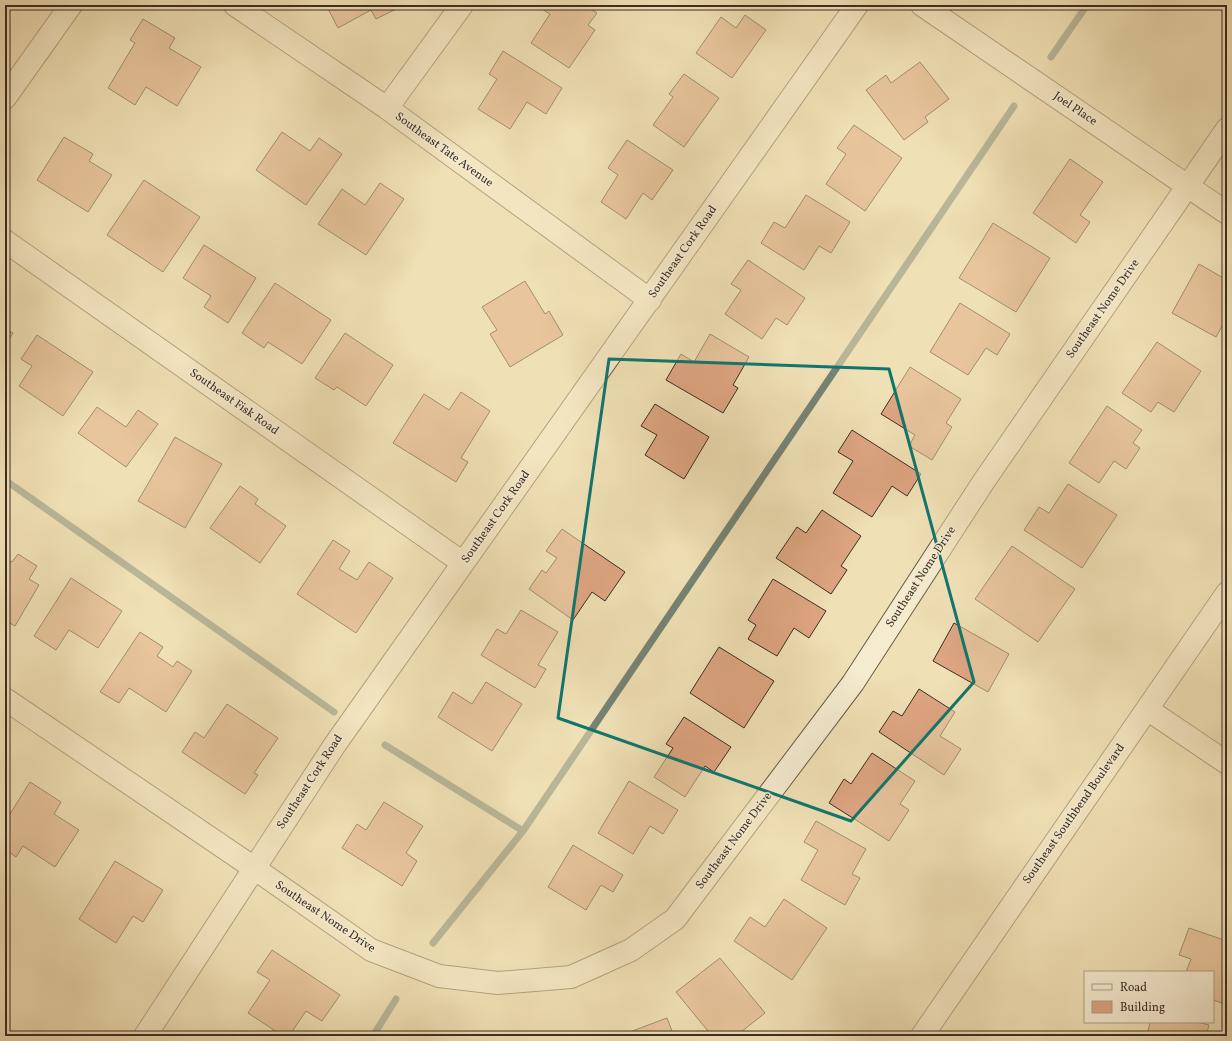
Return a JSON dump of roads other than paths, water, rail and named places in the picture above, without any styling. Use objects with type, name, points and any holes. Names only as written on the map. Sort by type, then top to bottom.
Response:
[{"type":"street","points":[[5,98],[71,5]]},
{"type":"street","name":"Southeast Tate Avenue","points":[[235,5],[387,108],[650,300]]},
{"type":"street","points":[[387,108],[462,5]]},
{"type":"street","name":"Southeast Cork Road","points":[[145,1036],[334,746],[857,5]]},
{"type":"street","name":"Joel Place","points":[[922,5],[1227,213]]},
{"type":"street","name":"Southeast Nome Drive","points":[[5,699],[254,868],[371,950],[439,976],[446,977],[498,983],[572,978],[631,950],[675,919],[853,683],[984,481],[1227,129]]},
{"type":"street","name":"Southeast Fisk Road","points":[[5,241],[463,563]]},
{"type":"street","name":"Southeast Southbend Boulevard","points":[[922,1036],[1227,593]]},
{"type":"street","points":[[1147,709],[1227,763]]},
{"type":"waterway","points":[[1051,57],[1087,5]]},
{"type":"waterway","points":[[433,943],[523,831],[1014,106]]},
{"type":"waterway","points":[[5,480],[334,712]]},
{"type":"waterway","points":[[385,745],[523,831]]},
{"type":"waterway","points":[[373,1036],[396,999]]}]
